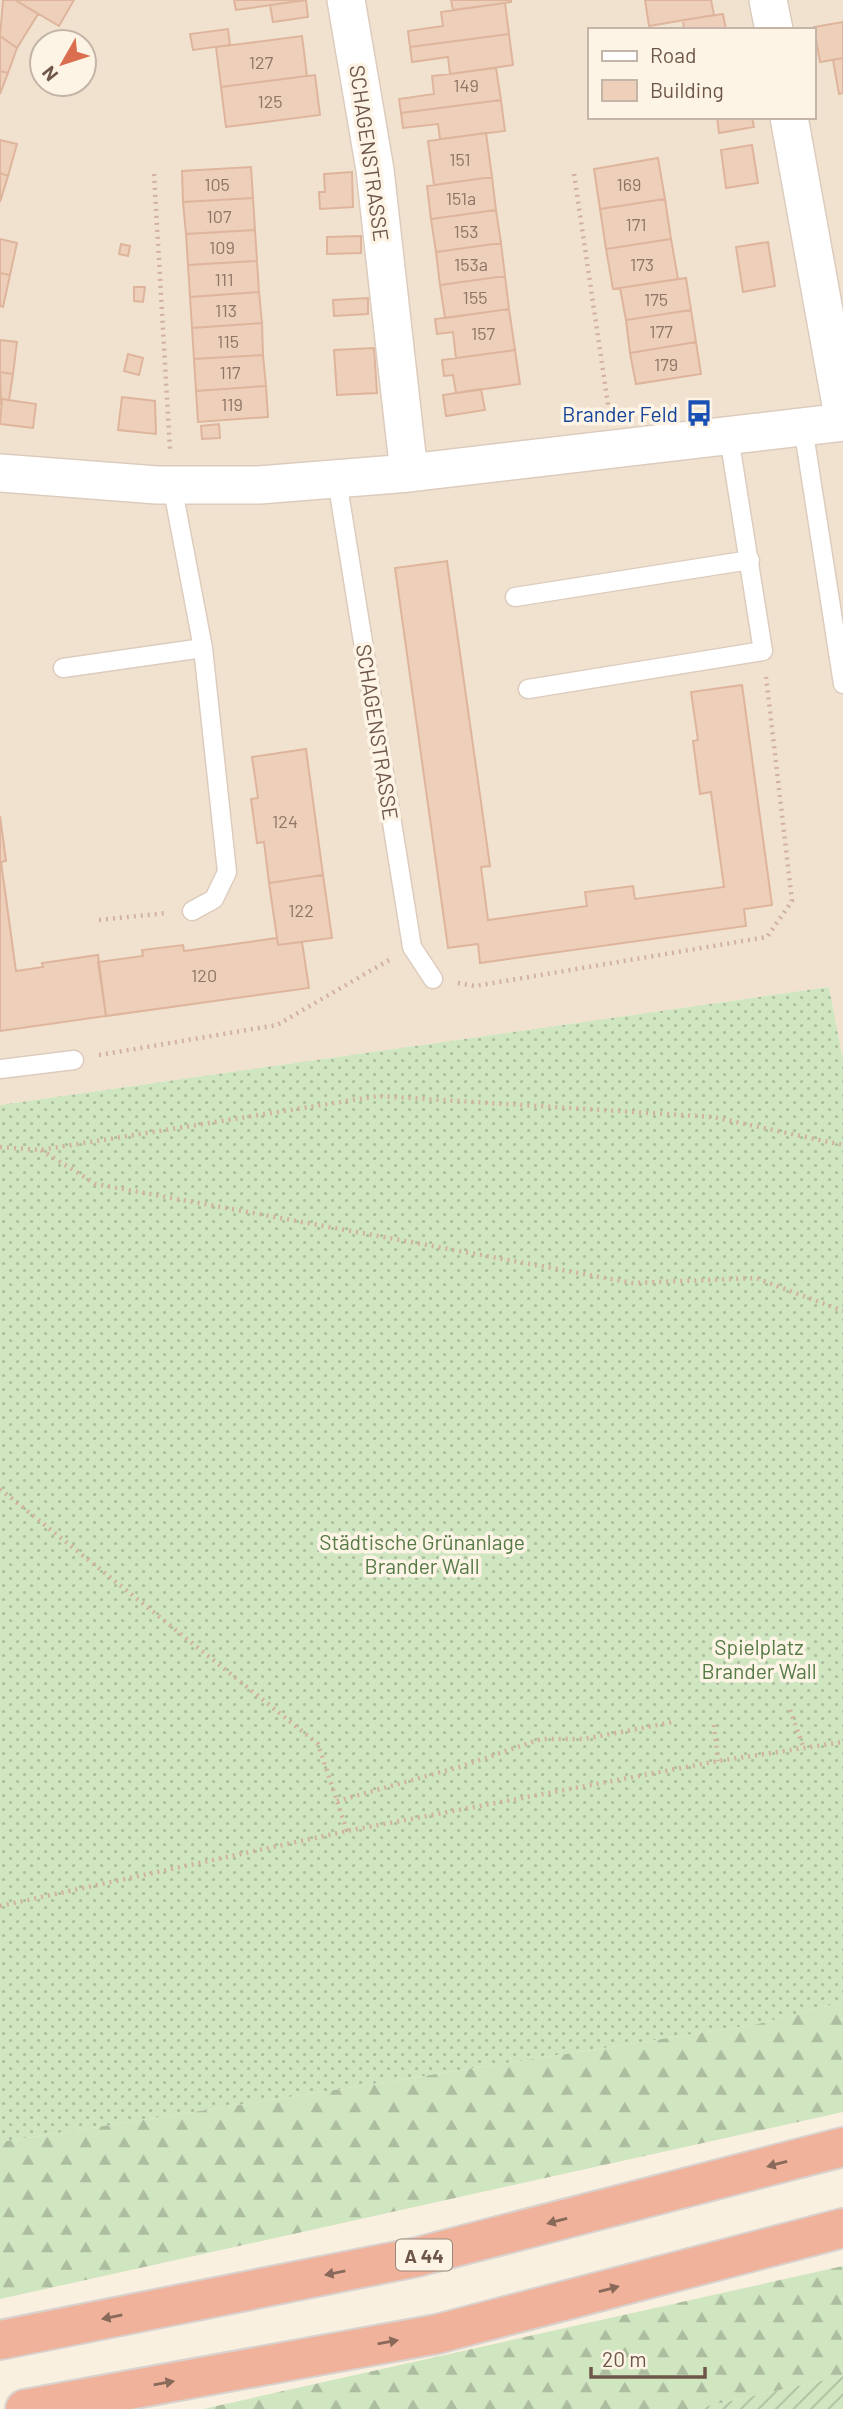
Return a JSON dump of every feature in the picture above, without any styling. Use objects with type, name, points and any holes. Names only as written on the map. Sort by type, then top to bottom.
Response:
[{"type":"highway","name":"A 44","points":[[0,2340],[417,2257],[843,2147]]},
{"type":"highway","points":[[25,2409],[437,2333],[843,2228]]},
{"type":"street","name":"SCHAGENSTRASSE","points":[[346,0],[375,170],[409,473]]},
{"type":"street","points":[[768,0],[774,28]]},
{"type":"street","points":[[789,119],[843,416]]},
{"type":"street","points":[[0,473],[172,485],[337,480],[843,422]]},
{"type":"lane","points":[[803,428],[843,684]]},
{"type":"lane","points":[[528,689],[763,651],[729,437]]},
{"type":"lane","name":"SCHAGENSTRASSE","points":[[337,480],[412,947],[433,979]]},
{"type":"lane","points":[[172,485],[203,648],[227,873],[214,899],[192,911]]},
{"type":"lane","points":[[515,597],[750,561]]},
{"type":"lane","points":[[63,668],[203,648]]},
{"type":"lane","points":[[0,1069],[74,1059]]},
{"type":"path","points":[[154,174],[172,485]]},
{"type":"path","points":[[574,174],[615,450]]},
{"type":"path","points":[[433,979],[475,986],[767,937],[792,901],[763,651]]},
{"type":"path","points":[[99,920],[192,911]]},
{"type":"path","points":[[74,1059],[277,1025],[412,947]]},
{"type":"path","points":[[0,1147],[40,1150],[378,1096],[713,1117],[843,1145]]},
{"type":"path","points":[[40,1150],[96,1184],[633,1283],[756,1278],[843,1311]]},
{"type":"path","points":[[0,1489],[318,1744],[347,1831]]},
{"type":"path","points":[[790,1710],[804,1749]]},
{"type":"path","points":[[337,1801],[458,1767],[541,1739],[584,1739],[673,1721]]},
{"type":"path","points":[[714,1725],[718,1761]]},
{"type":"path","points":[[0,1906],[347,1831],[718,1761],[843,1742]]},
{"type":"shaded area","points":[[0,0],[843,0],[843,1060],[829,987],[0,1105]]},
{"type":"green space","name":"Städtische Grünanlage Brander Wall","points":[[829,987],[843,1060],[843,2002],[758,2024],[0,2142],[0,1105]]},
{"type":"green space","points":[[843,2002],[843,2112],[0,2299],[0,2142],[758,2024]]},
{"type":"green space","points":[[843,2266],[843,2376],[695,2409],[203,2409]]},
{"type":"green space","points":[[843,2376],[843,2409],[695,2409]]},
{"type":"building","points":[[3,0],[15,0],[38,14],[17,48],[0,36]]},
{"type":"building","points":[[15,0],[74,0],[59,26]]},
{"type":"building","points":[[234,0],[306,0],[236,10]]},
{"type":"building","points":[[306,0],[308,17],[273,22],[270,5]]},
{"type":"building","points":[[451,0],[511,0],[511,2],[453,10]]},
{"type":"building","points":[[645,0],[711,0],[714,15],[649,26]]},
{"type":"building","points":[[505,3],[509,34],[410,47],[408,31],[443,26],[441,12]]},
{"type":"building","points":[[723,14],[726,28],[684,28],[683,20]]},
{"type":"building","points":[[843,22],[843,58],[820,62],[814,27]]},
{"type":"building","points":[[228,29],[230,45],[193,50],[190,34]]},
{"type":"building","points":[[509,34],[513,65],[450,74],[448,57],[412,62],[410,47]]},
{"type":"building","points":[[0,36],[17,48],[8,73],[0,71]]},
{"type":"building","points":[[302,36],[307,76],[221,87],[216,47]]},
{"type":"building","points":[[843,58],[843,93],[839,94],[833,60]]},
{"type":"building","points":[[496,68],[501,100],[401,113],[399,99],[434,94],[432,76]]},
{"type":"building","points":[[0,71],[8,73],[0,94]]},
{"type":"building","points":[[315,75],[320,115],[226,127],[221,87]]},
{"type":"building","points":[[501,100],[505,131],[440,139],[438,124],[403,128],[401,113]]},
{"type":"building","points":[[717,119],[752,119],[754,127],[719,133]]},
{"type":"building","points":[[486,133],[492,177],[434,185],[428,141]]},
{"type":"building","points":[[0,140],[17,144],[8,176],[0,173]]},
{"type":"building","points":[[752,145],[758,183],[726,188],[721,150]]},
{"type":"building","points":[[658,158],[665,199],[600,209],[594,169]]},
{"type":"building","points":[[251,167],[253,198],[183,202],[182,171]]},
{"type":"building","points":[[352,172],[353,207],[320,209],[319,192],[325,192],[324,174]]},
{"type":"building","points":[[0,173],[8,176],[0,202]]},
{"type":"building","points":[[492,177],[496,210],[431,219],[427,186]]},
{"type":"building","points":[[253,198],[255,230],[186,234],[183,202]]},
{"type":"building","points":[[665,199],[671,239],[606,249],[600,209]]},
{"type":"building","points":[[496,210],[501,243],[436,252],[431,219]]},
{"type":"building","points":[[255,230],[257,261],[188,265],[186,234]]},
{"type":"building","points":[[361,236],[361,253],[327,254],[327,237]]},
{"type":"building","points":[[0,239],[17,243],[10,275],[0,273]]},
{"type":"building","points":[[671,239],[678,279],[613,289],[606,249]]},
{"type":"building","points":[[768,242],[775,286],[743,292],[736,247]]},
{"type":"building","points":[[501,243],[505,276],[440,285],[436,252]]},
{"type":"building","points":[[121,244],[130,246],[128,256],[119,254]]},
{"type":"building","points":[[257,261],[259,292],[190,297],[188,265]]},
{"type":"building","points":[[0,273],[10,275],[3,307],[0,306]]},
{"type":"building","points":[[505,276],[509,309],[445,318],[440,285]]},
{"type":"building","points":[[686,278],[691,310],[626,320],[620,288]]},
{"type":"building","points":[[134,287],[145,287],[143,302],[134,301]]},
{"type":"building","points":[[259,292],[262,323],[192,328],[190,297]]},
{"type":"building","points":[[368,298],[368,314],[334,316],[333,300]]},
{"type":"building","points":[[509,309],[515,350],[456,358],[453,332],[437,334],[435,319]]},
{"type":"building","points":[[691,310],[696,342],[630,353],[626,320]]},
{"type":"building","points":[[262,323],[263,355],[194,359],[192,328]]},
{"type":"building","points":[[0,340],[17,342],[13,374],[0,372]]},
{"type":"building","points":[[696,342],[701,374],[636,384],[630,353]]},
{"type":"building","points":[[374,348],[377,393],[337,395],[334,350]]},
{"type":"building","points":[[515,350],[520,384],[456,393],[453,375],[444,376],[442,360]]},
{"type":"building","points":[[128,354],[143,358],[139,375],[124,371]]},
{"type":"building","points":[[263,355],[266,386],[196,391],[194,359]]},
{"type":"building","points":[[0,372],[13,374],[9,400],[2,399],[1,405]]},
{"type":"building","points":[[266,386],[268,417],[198,422],[196,391]]},
{"type":"building","points":[[481,389],[485,410],[446,416],[443,395]]},
{"type":"building","points":[[122,397],[155,401],[156,434],[118,430]]},
{"type":"building","points":[[2,399],[36,404],[33,428],[0,424]]},
{"type":"building","points":[[219,424],[220,438],[202,439],[201,426]]},
{"type":"building","points":[[447,561],[490,866],[481,867],[488,920],[587,906],[585,892],[633,886],[635,899],[724,887],[711,792],[700,794],[693,741],[698,740],[691,692],[742,685],[772,905],[744,909],[746,926],[480,963],[478,944],[448,948],[395,568]]},
{"type":"building","points":[[306,749],[323,875],[269,883],[264,842],[257,843],[251,799],[258,798],[252,757]]},
{"type":"building","points":[[0,816],[6,861],[1,862],[16,971],[43,967],[42,963],[98,955],[106,1016],[0,1031]]},
{"type":"building","points":[[323,875],[332,938],[278,945],[269,883]]},
{"type":"building","points":[[277,938],[278,945],[302,942],[309,988],[106,1016],[98,962],[143,956],[142,950],[183,945],[184,951]]},
{"type":"place","name":"Brander Feld","points":[[699,413]]},
{"type":"park label","name":"Spielplatz Brander Wall","points":[[759,1658]]}]
